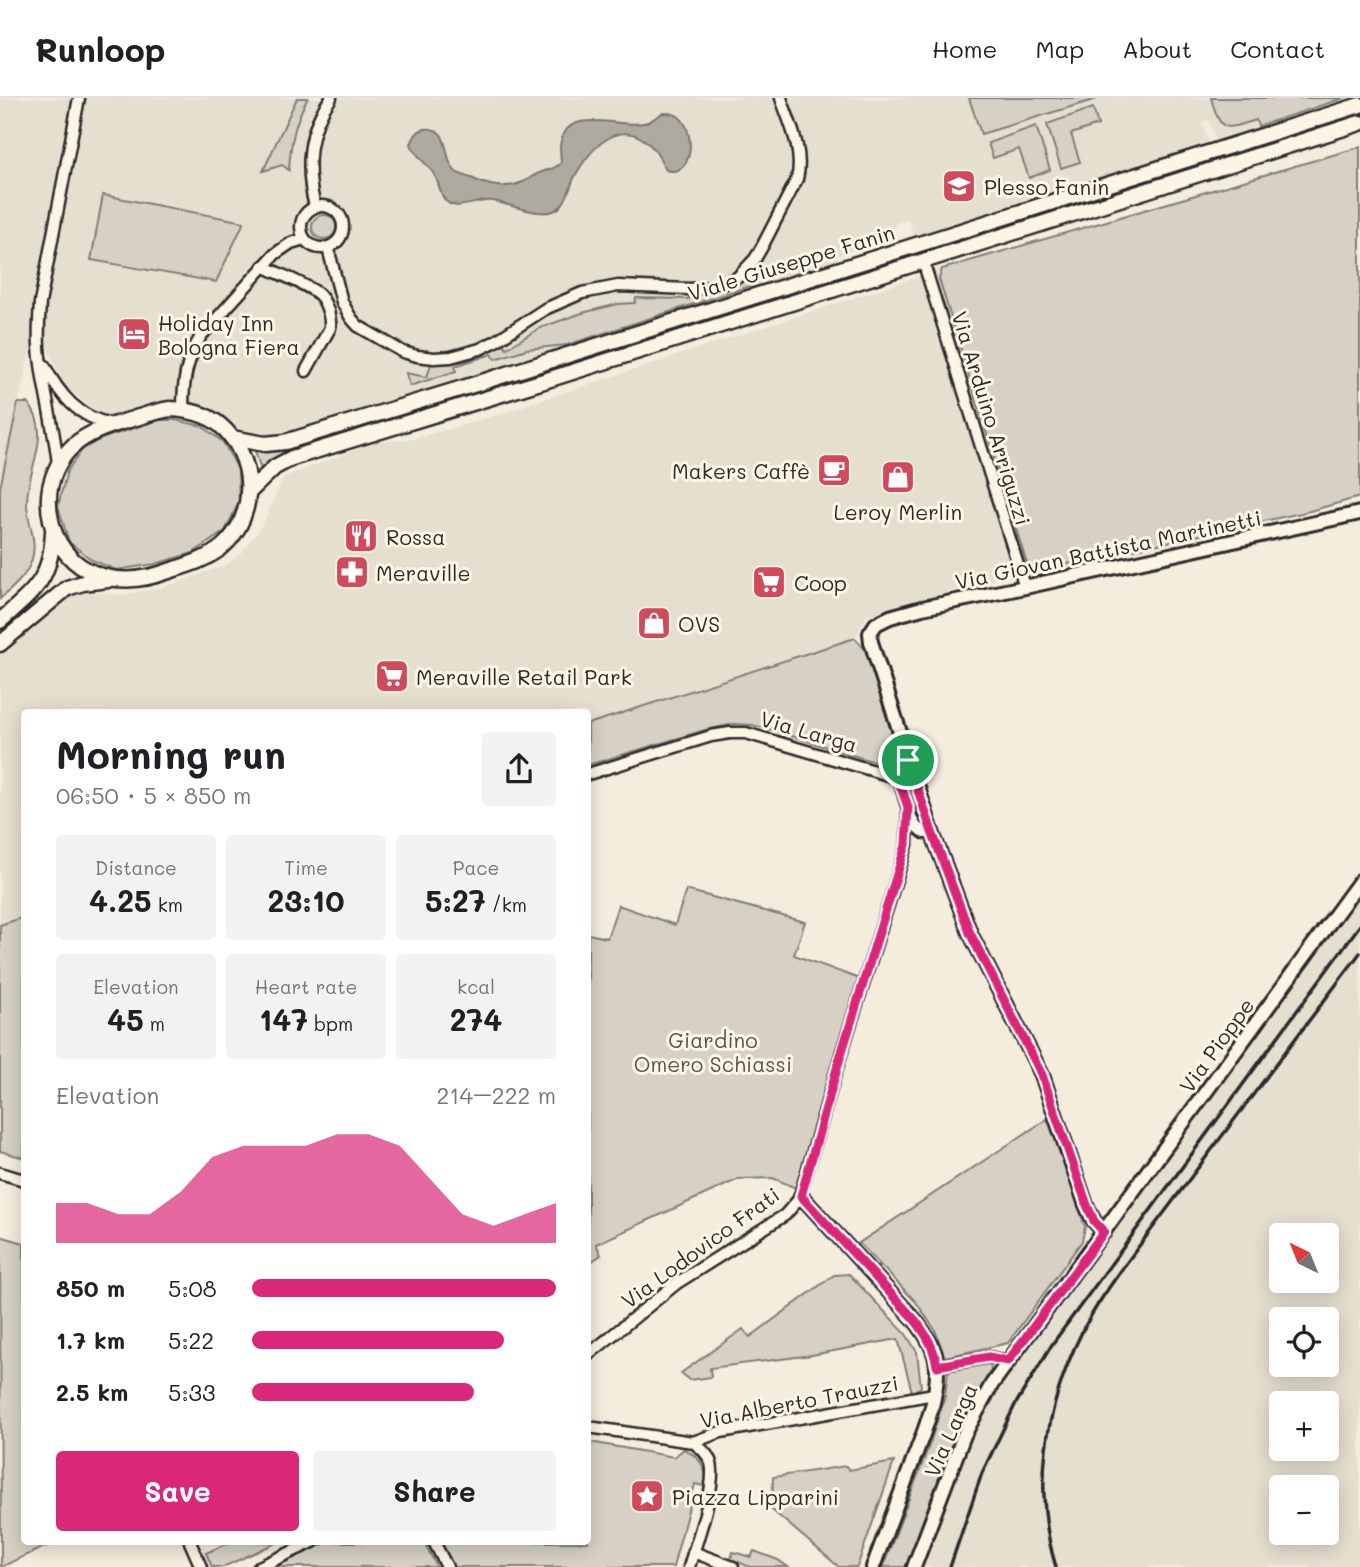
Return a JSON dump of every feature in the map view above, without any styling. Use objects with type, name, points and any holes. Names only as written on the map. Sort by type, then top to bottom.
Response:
[{"type":"main road","name":"Viale Giuseppe Fanin","points":[[232,438],[265,444],[285,442],[1360,105]]},
{"type":"main road","name":"Viale Giuseppe Fanin","points":[[248,493],[275,467],[292,458],[1360,123]]},
{"type":"main road","points":[[170,409],[209,418],[232,438],[246,466],[248,493],[245,512],[233,535],[209,556],[148,578],[126,581],[99,575],[78,565],[60,545],[53,531],[48,507],[53,475],[66,453],[90,434],[170,409]]},
{"type":"main road","points":[[0,621],[34,590],[43,578],[51,556],[53,531]]},
{"type":"main road","points":[[0,644],[66,588],[113,579]]},
{"type":"street","points":[[58,464],[38,331],[40,303],[79,98]]},
{"type":"street","points":[[315,207],[309,177],[309,152],[316,122],[331,98]]},
{"type":"street","points":[[328,248],[342,302],[358,326],[402,352],[434,358],[452,357],[480,349],[556,303],[582,293],[618,286],[688,289],[723,284],[738,277],[755,259],[797,179],[797,150],[781,98]]},
{"type":"street","points":[[1212,152],[1217,168]]},
{"type":"street","points":[[315,207],[328,207],[339,214],[342,220],[339,240],[328,248],[314,247],[301,233],[301,220],[315,207]]},
{"type":"street","points":[[183,410],[186,369],[191,351],[201,336],[263,266],[284,248],[304,239]]},
{"type":"street","name":"Via Arduino Arriguzzi","points":[[923,261],[1025,587]]},
{"type":"street","points":[[263,266],[316,292],[323,300],[331,321],[330,328],[306,371]]},
{"type":"street","points":[[40,355],[57,388],[68,401],[93,419],[115,425]]},
{"type":"street","name":"Via Giovan Battista Martinetti","points":[[908,760],[871,642],[870,634],[876,624],[922,608],[1360,513]]},
{"type":"street","name":"Via Larga","points":[[591,773],[711,736],[746,733],[898,778]]},
{"type":"street","points":[[932,832],[924,833],[915,825],[898,778],[899,771],[908,760],[970,933],[1042,1075],[1087,1205],[1094,1221],[1104,1232]]},
{"type":"street","points":[[873,1567],[924,1429],[934,1394],[937,1366],[929,1340],[915,1320],[801,1196],[840,1058],[906,845],[908,807]]},
{"type":"street","name":"Via Pioppe","points":[[1104,1232],[1360,881]]},
{"type":"street","points":[[0,1173],[21,1179]]},
{"type":"street","name":"Via Lodovico Frati","points":[[591,1353],[677,1283],[785,1215],[801,1196]]},
{"type":"street","name":"Via Larga","points":[[914,1567],[964,1435],[978,1407],[1008,1361],[1104,1232]]},
{"type":"street","points":[[937,1366],[989,1357],[1008,1361]]},
{"type":"street","name":"Via Alberto Trauzzi","points":[[591,1427],[693,1442],[721,1432],[934,1394]]},
{"type":"street","points":[[689,1567],[713,1474],[711,1460],[693,1442]]},
{"type":"street","points":[[191,1545],[201,1567]]},
{"type":"street","points":[[259,1567],[307,1545]]},
{"type":"street","points":[[436,1545],[447,1567]]},
{"type":"street","points":[[693,1552],[733,1567]]},
{"type":"shaded area","points":[[0,98],[1356,98],[1216,141],[1209,120],[1202,122],[1212,152],[917,245],[908,219],[896,223],[891,237],[836,256],[841,274],[265,444],[183,410],[115,425],[65,387],[45,342],[45,283],[0,488]]},
{"type":"shaded area","points":[[663,113],[677,116],[688,132],[689,152],[682,167],[675,171],[666,170],[654,149],[640,137],[617,134],[597,147],[580,167],[560,207],[546,212],[493,201],[452,205],[443,197],[433,173],[411,144],[420,131],[434,129],[443,138],[449,160],[456,172],[490,185],[510,186],[561,163],[560,147],[564,134],[571,126],[594,121],[644,123]]},
{"type":"shaded area","points":[[942,269],[939,279],[1026,561],[1031,569],[867,615],[855,638],[591,723],[591,709],[21,709],[21,918],[0,925],[0,655],[66,597],[89,592],[121,595],[164,587],[224,566],[242,553],[264,522],[284,477],[376,442],[413,439],[471,423]]},
{"type":"shaded area","points":[[1360,893],[1360,1567],[921,1567],[963,1458],[988,1407],[1015,1363]]},
{"type":"green space","points":[[297,98],[308,98],[294,133],[289,170],[282,165],[263,171]]},
{"type":"green space","points":[[969,98],[1097,98],[1097,99],[981,134]]},
{"type":"green space","points":[[1211,98],[1344,98],[1258,126],[1256,120],[1230,127],[1221,123]]},
{"type":"green space","points":[[1093,108],[1098,125],[1071,134],[1080,162],[1061,168],[1047,124]]},
{"type":"green space","points":[[1036,126],[1050,170],[1029,178],[1019,149],[993,158],[988,143]]},
{"type":"green space","points":[[1360,147],[1360,497],[1310,511],[1040,570],[1031,569],[1026,561],[939,279],[942,269]]},
{"type":"green space","points":[[103,195],[244,222],[216,282],[91,260]]},
{"type":"green space","points":[[324,215],[335,222],[336,227],[329,238],[324,239],[313,232],[312,227],[319,216]]},
{"type":"green space","points":[[746,276],[753,285],[567,345],[527,349],[495,359],[492,354],[455,366],[456,371],[410,386],[406,373],[427,377],[431,364],[468,360],[503,344],[507,348],[540,328],[582,313],[618,304],[635,303],[636,298],[689,299],[690,293],[720,290]]},
{"type":"green space","points":[[18,403],[28,403],[39,427],[27,503],[34,547],[31,562],[22,578],[0,599],[0,488]]},
{"type":"green space","points":[[158,420],[175,420],[202,426],[223,442],[238,469],[239,502],[225,531],[193,553],[155,564],[116,570],[92,560],[69,542],[58,506],[67,471],[83,449],[101,439]]},
{"type":"green space","points":[[360,426],[362,430],[275,459],[261,470],[255,451],[281,451]]},
{"type":"green space","points":[[855,638],[866,650],[897,751],[881,761],[868,760],[772,730],[734,724],[591,764],[591,723]]},
{"type":"green space","name":"Giardino Omero Schiassi","points":[[686,890],[805,922],[794,955],[868,982],[798,1189],[773,1178],[739,1179],[596,1244],[601,1255],[591,1262],[591,935],[607,938],[618,905],[675,925]]},
{"type":"green space","points":[[21,918],[21,1157],[0,1151],[0,925]]},
{"type":"green space","points":[[1047,1119],[1085,1227],[1082,1241],[1008,1343],[945,1357],[935,1330],[916,1302],[859,1243]]},
{"type":"green space","points":[[0,1236],[21,1242],[21,1545],[49,1545],[1,1567]]},
{"type":"green space","points":[[849,1274],[906,1334],[917,1352],[921,1387],[912,1392],[898,1339],[812,1355],[710,1368],[711,1377],[690,1380],[681,1373],[743,1329],[750,1337],[834,1275]]},
{"type":"green space","points":[[987,1362],[991,1369],[950,1448],[906,1567],[883,1567],[930,1443],[945,1396],[948,1371]]},
{"type":"green space","name":"Piazza Lipparini","points":[[591,1442],[674,1457],[684,1449],[702,1464],[704,1486],[695,1484],[673,1567],[454,1567],[443,1545],[591,1545]]},
{"type":"green space","points":[[894,1462],[857,1567],[839,1567],[772,1510],[773,1477],[846,1466],[849,1470]]},
{"type":"green space","points":[[223,1545],[271,1545],[223,1567],[212,1567],[206,1553]]},
{"type":"green space","points":[[322,1545],[426,1545],[437,1567],[274,1567]]},
{"type":"green space","points":[[754,1551],[788,1567],[750,1567],[731,1559],[733,1552],[751,1557]]},
{"type":"railway","points":[[950,1567],[982,1473],[1015,1405],[1053,1343],[1360,925]]},
{"type":"railway","points":[[1056,1567],[1045,1508],[1046,1449],[1059,1390],[1081,1334],[1133,1254],[1360,953]]},
{"type":"place","name":"Plesso Fanin","points":[[959,186]]},
{"type":"place","name":"Holiday Inn Bologna Fiera","points":[[134,334]]},
{"type":"place","name":"Makers Caffè","points":[[834,470]]},
{"type":"place","name":"Leroy Merlin","points":[[898,477]]},
{"type":"place","name":"Rossa","points":[[361,536]]},
{"type":"place","name":"Meraville","points":[[352,572]]},
{"type":"place","name":"Coop","points":[[769,582]]},
{"type":"place","name":"OVS","points":[[654,623]]},
{"type":"place","name":"Meraville Retail Park","points":[[392,676]]},
{"type":"place","name":"Piazza Lipparini","points":[[647,1496]]},
{"type":"route","points":[[908,760],[970,933],[1042,1075],[1087,1205],[1094,1221],[1104,1232],[1008,1361],[989,1357],[937,1366],[929,1340],[915,1320],[801,1196],[840,1058],[906,845],[908,807],[898,778],[899,771],[908,760]]}]
